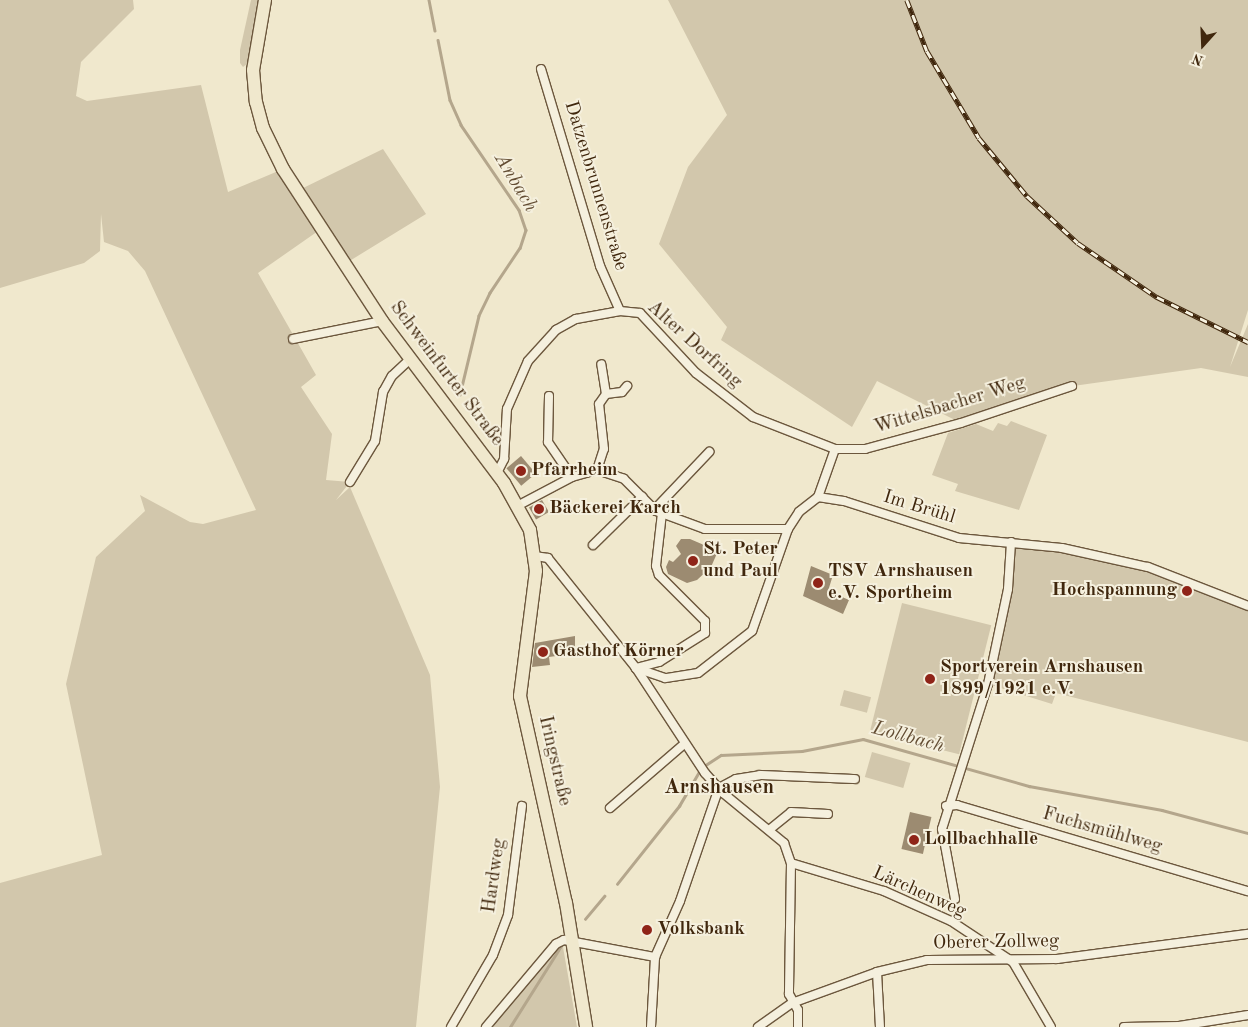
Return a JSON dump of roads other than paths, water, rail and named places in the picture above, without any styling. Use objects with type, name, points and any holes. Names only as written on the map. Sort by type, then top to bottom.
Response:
[{"type":"main road","name":"Schweinfurter Straße","points":[[265,0],[254,70],[263,128],[283,169],[343,265],[382,321],[519,505]]},
{"type":"main road","name":"Iringstraße","points":[[519,505],[536,556],[520,696],[573,941],[586,1027]]},
{"type":"street","name":"Datzenbrunnenstraße","points":[[541,69],[600,266],[620,311]]},
{"type":"street","name":"Alter Dorfring","points":[[497,473],[504,460],[508,409],[528,361],[551,335],[576,319],[620,311],[640,313],[696,373],[753,417],[835,449]]},
{"type":"street","points":[[293,339],[382,321]]},
{"type":"street","points":[[350,482],[375,441],[384,392],[392,376],[411,358]]},
{"type":"street","points":[[597,470],[604,449],[599,404],[606,394],[601,364]]},
{"type":"street","points":[[606,394],[622,392],[627,386]]},
{"type":"street","name":"Wittelsbacher Weg","points":[[835,449],[864,449],[953,425],[1072,386]]},
{"type":"street","points":[[549,396],[548,442],[572,478]]},
{"type":"street","points":[[636,668],[665,678],[698,673],[739,642],[754,626],[788,529],[800,512],[818,497],[835,449]]},
{"type":"street","points":[[636,668],[659,662],[705,632],[705,621],[659,575],[656,566],[658,511],[708,452]]},
{"type":"street","points":[[519,505],[572,478],[597,470],[624,479],[658,511],[704,528],[788,529]]},
{"type":"street","points":[[593,545],[642,497]]},
{"type":"street","name":"Im Brühl","points":[[818,497],[844,500],[959,538],[1062,548],[1148,567],[1248,606]]},
{"type":"street","points":[[955,899],[942,829],[946,806],[962,765],[988,684],[1008,589],[1011,542]]},
{"type":"street","points":[[536,556],[548,558],[636,668],[684,745],[705,772],[719,788],[784,843],[791,863],[792,1003],[798,1010],[798,1027]]},
{"type":"street","points":[[610,808],[684,745]]},
{"type":"street","points":[[651,1027],[655,957],[680,901],[708,812],[719,788],[736,779],[769,774],[855,779]]},
{"type":"street","name":"Fuchsmühlweg","points":[[946,806],[957,805],[1248,891]]},
{"type":"street","name":"Hardweg","points":[[451,1027],[493,955],[508,915],[522,806]]},
{"type":"street","points":[[768,830],[791,812],[828,814]]},
{"type":"street","name":"Lärchenweg","points":[[791,863],[884,891],[951,921],[1013,962],[1051,1027]]},
{"type":"street","name":"Oberer Zollweg","points":[[758,1027],[792,1003],[877,972],[946,957],[1013,962],[1248,934]]},
{"type":"street","points":[[486,1027],[556,944],[573,941],[655,957]]},
{"type":"street","points":[[877,972],[880,1027]]},
{"type":"street","points":[[1124,1027],[1179,1026],[1248,1015]]},
{"type":"waterway","name":"Anbach","points":[[429,0],[435,30]]},
{"type":"waterway","name":"Anbach","points":[[438,40],[450,100],[461,125],[519,210],[526,230],[520,248],[490,293],[479,316],[460,395]]},
{"type":"waterway","name":"Lollbach","points":[[704,766],[721,755],[802,751],[863,739],[1029,786],[1162,810],[1248,833]]},
{"type":"waterway","name":"Lollbach","points":[[617,884],[679,806],[700,770]]},
{"type":"waterway","name":"Lollbach","points":[[585,919],[604,896]]},
{"type":"waterway","name":"Lollbach","points":[[510,1027],[561,946]]},
{"type":"railway","points":[[907,0],[927,51],[979,138],[1027,196],[1078,243],[1157,297],[1248,342]]},
{"type":"place","name":"Pfarrheim","points":[[521,471]]},
{"type":"place","name":"Bäckerei Karch","points":[[539,509]]},
{"type":"place","name":"St. Peter und Paul","points":[[693,561]]},
{"type":"place","name":"TSV Arnshausen e.V. Sportheim","points":[[818,583]]},
{"type":"place","name":"Hochspannung","points":[[1187,591]]},
{"type":"place","name":"Gasthof Körner","points":[[543,652]]},
{"type":"place","name":"Sportverein Arnshausen 1899/1921 e.V.","points":[[930,679]]},
{"type":"place","name":"Lollbachhalle","points":[[914,840]]},
{"type":"place","name":"Volksbank","points":[[647,930]]},
{"type":"district","name":"Arnshausen","points":[[719,788]]}]
